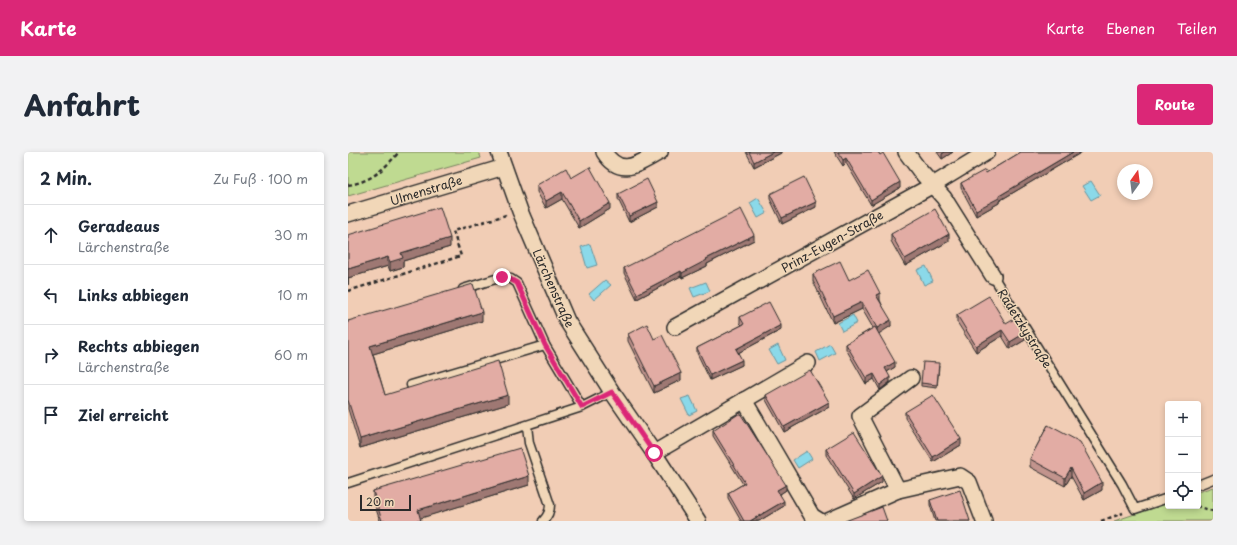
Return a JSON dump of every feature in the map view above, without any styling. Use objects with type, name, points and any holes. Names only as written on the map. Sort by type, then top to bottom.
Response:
[{"type":"street","name":"Lärchenstraße","points":[[499,152],[520,211],[567,321],[612,392],[698,521]]},
{"type":"street","points":[[604,152],[613,164],[620,167],[629,167],[660,152]]},
{"type":"street","name":"Radetzkystraße","points":[[906,152],[920,171],[944,198],[993,276]]},
{"type":"street","name":"Prinz-Eugen-Straße","points":[[675,327],[933,185],[987,152]]},
{"type":"street","name":"Ulmenstraße","points":[[348,214],[504,167]]},
{"type":"street","points":[[654,453],[808,363]]},
{"type":"street","points":[[898,490],[860,416],[911,378]]},
{"type":"street","points":[[744,400],[812,516],[820,521]]},
{"type":"street","points":[[828,521],[898,490],[960,476],[969,482],[984,521]]},
{"type":"lane","name":"Radetzkystraße","points":[[993,276],[1122,484],[1135,509]]},
{"type":"lane","points":[[458,290],[502,277],[517,283],[545,345],[582,407]]},
{"type":"lane","points":[[411,386],[545,345]]},
{"type":"lane","points":[[348,483],[545,420],[582,407],[612,392]]},
{"type":"lane","points":[[527,426],[529,443],[550,505],[550,511],[543,521]]},
{"type":"lane","points":[[1201,484],[1213,479]]},
{"type":"lane","points":[[1135,509],[1165,499]]},
{"type":"path","points":[[348,185],[358,184],[371,178],[383,169],[399,152]]},
{"type":"path","points":[[348,291],[461,256],[453,231],[520,211]]},
{"type":"path","points":[[1201,507],[1213,511]]},
{"type":"path","points":[[1101,521],[1135,509]]},
{"type":"green space","points":[[348,152],[479,152],[481,158],[348,196]]},
{"type":"green space","points":[[1213,487],[1213,521],[1114,521],[1165,504],[1165,509],[1201,509],[1201,491]]},
{"type":"water","points":[[1091,181],[1100,195],[1091,200],[1082,186]]},
{"type":"water","points":[[758,198],[767,213],[758,218],[750,203]]},
{"type":"water","points":[[590,244],[597,265],[587,268],[581,247]]},
{"type":"water","points":[[926,266],[933,281],[924,285],[917,270]]},
{"type":"water","points":[[605,280],[611,285],[594,300],[589,294]]},
{"type":"water","points":[[706,282],[710,291],[694,297],[690,288]]},
{"type":"water","points":[[853,315],[857,323],[842,331],[838,323]]},
{"type":"water","points":[[830,344],[835,353],[820,361],[816,352]]},
{"type":"water","points":[[778,345],[785,360],[777,364],[769,350]]},
{"type":"water","points":[[690,396],[697,411],[689,415],[681,399]]},
{"type":"water","points":[[807,451],[812,459],[798,468],[793,460]]},
{"type":"building","points":[[749,152],[773,152],[754,162]]},
{"type":"building","points":[[838,152],[878,152],[880,155],[883,153],[900,182],[871,200],[846,158],[843,160]]},
{"type":"building","points":[[1021,152],[1073,152],[999,196],[999,198],[976,210],[961,183],[985,170],[986,173]]},
{"type":"building","points":[[590,167],[610,203],[579,221],[562,192],[546,201],[537,185],[566,168],[571,178]]},
{"type":"building","points":[[804,177],[816,202],[782,218],[770,194]]},
{"type":"building","points":[[647,179],[658,202],[629,216],[618,194]]},
{"type":"building","points":[[440,207],[450,238],[401,253],[403,258],[390,262],[388,257],[348,269],[348,235]]},
{"type":"building","points":[[741,209],[754,235],[682,273],[681,271],[637,294],[624,268]]},
{"type":"building","points":[[935,209],[949,234],[905,259],[891,234]]},
{"type":"building","points":[[840,261],[849,280],[868,270],[880,293],[876,295],[891,320],[877,328],[862,302],[833,316],[813,274]]},
{"type":"building","points":[[473,284],[482,312],[370,346],[385,395],[498,361],[508,395],[360,439],[348,400],[348,321]]},
{"type":"building","points":[[989,296],[1006,324],[1016,318],[1025,333],[1010,342],[1002,330],[976,346],[957,315]]},
{"type":"building","points":[[769,302],[781,325],[736,349],[742,360],[710,375],[697,348],[744,324],[740,317]]},
{"type":"building","points":[[647,324],[654,339],[662,335],[681,373],[654,386],[628,334]]},
{"type":"building","points":[[875,327],[895,362],[885,368],[890,377],[880,385],[874,374],[866,378],[846,344]]},
{"type":"building","points":[[923,362],[939,363],[937,385],[921,383]]},
{"type":"building","points":[[810,370],[829,402],[784,427],[766,395]]},
{"type":"building","points":[[933,395],[961,439],[933,457],[905,412]]},
{"type":"building","points":[[740,413],[786,485],[777,490],[784,501],[750,521],[744,521],[728,493],[745,483],[713,431]]},
{"type":"building","points":[[1048,425],[1080,442],[1102,482],[1084,493],[1071,468],[1065,478],[1030,459]]},
{"type":"building","points":[[854,432],[882,476],[854,494],[826,449]]},
{"type":"building","points":[[520,448],[529,476],[418,510],[421,521],[382,521],[373,491]]},
{"type":"building","points":[[960,490],[970,521],[937,521],[930,500]]},
{"type":"building","points":[[882,507],[887,521],[845,521]]},
{"type":"route","points":[[502,277],[517,283],[545,345],[582,407],[612,392],[654,453]]}]
